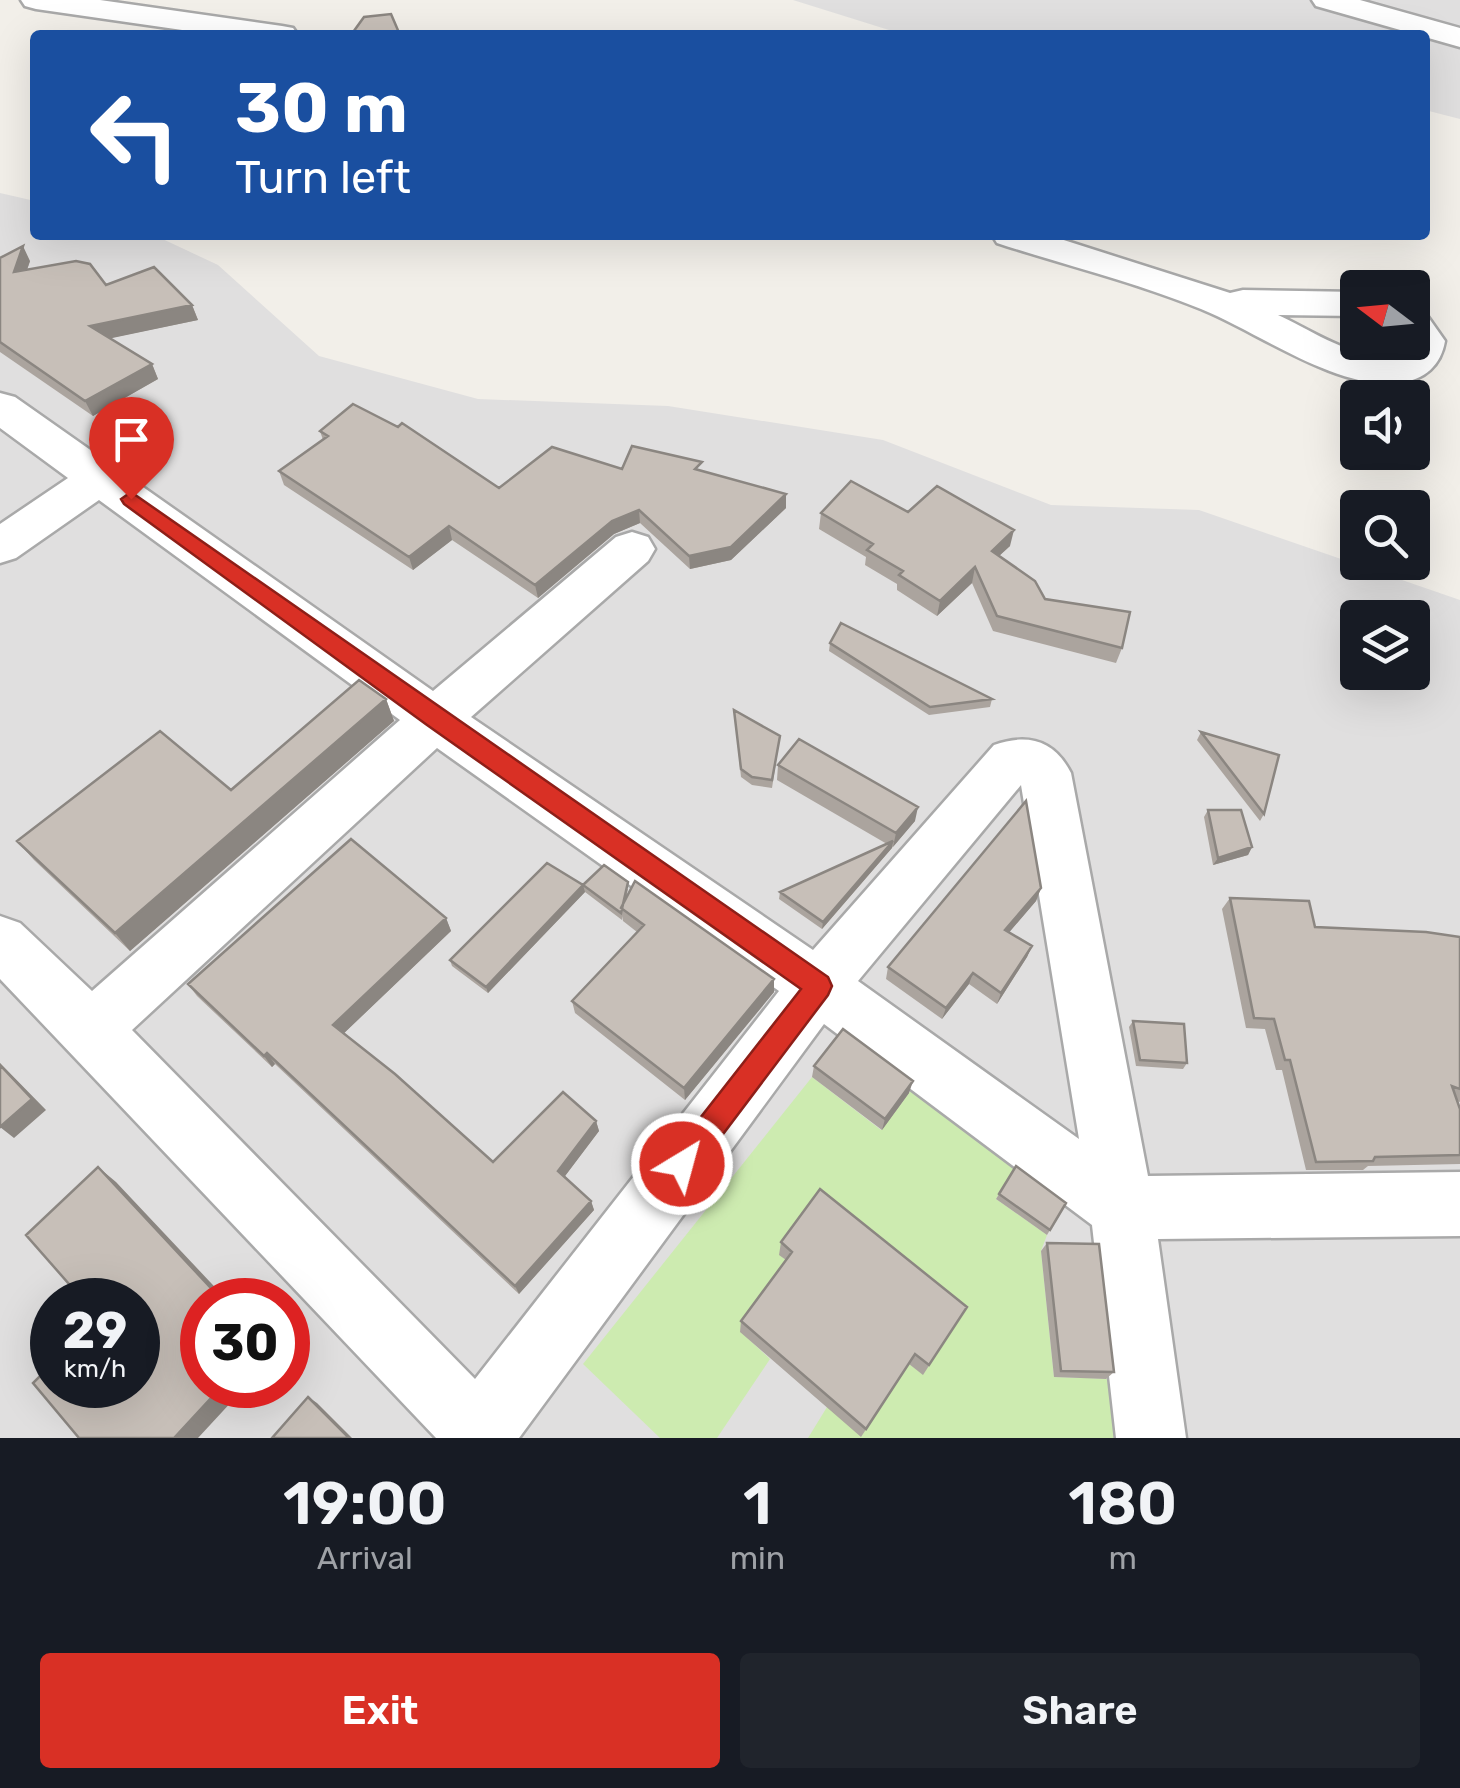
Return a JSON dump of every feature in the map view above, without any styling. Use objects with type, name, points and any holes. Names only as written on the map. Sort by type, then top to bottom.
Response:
[{"type":"street","points":[[36,0],[247,30]]},
{"type":"street","points":[[1327,0],[1460,38]]},
{"type":"street","points":[[1026,240],[1213,300],[1340,356]]},
{"type":"street","points":[[1213,300],[1287,306],[1340,305]]},
{"type":"street","points":[[1348,360],[1371,370],[1398,370],[1418,360]]},
{"type":"street","points":[[0,407],[435,719],[818,986],[1122,1208],[1460,1204]]},
{"type":"street","points":[[0,546],[100,477]]},
{"type":"street","points":[[91,1029],[435,719],[632,549]]},
{"type":"street","points":[[0,941],[91,1029],[481,1435],[818,986],[1012,760],[1032,760],[1045,773],[1122,1208],[1151,1438]]},
{"type":"shaded area","points":[[793,0],[1460,0],[1460,119],[1430,111],[1430,30],[889,30]]},
{"type":"shaded area","points":[[0,193],[30,200],[30,240],[165,240],[218,265],[319,356],[478,399],[668,406],[883,440],[1051,505],[1199,510],[1340,559],[1340,580],[1402,580],[1460,600],[1460,1438],[0,1438]]},
{"type":"green space","points":[[812,1077],[881,1130],[912,1089],[1016,1167],[996,1199],[1047,1235],[1041,1251],[1054,1377],[1117,1379],[1124,1438],[808,1438],[827,1407],[909,1364],[923,1374],[960,1318],[780,1255],[791,1264],[741,1332],[770,1359],[717,1438],[660,1438],[583,1364]]},
{"type":"building","points":[[391,14],[398,30],[355,30],[364,17]]},
{"type":"building","points":[[23,246],[14,272],[76,261],[90,264],[106,285],[154,267],[192,305],[90,326],[152,364],[85,401],[0,342],[0,258]]},
{"type":"building","points":[[353,404],[398,427],[402,423],[499,488],[552,447],[622,469],[632,446],[702,462],[695,469],[786,494],[731,547],[689,556],[639,510],[612,521],[535,585],[449,526],[409,557],[279,471],[328,436],[320,431]]},
{"type":"building","points":[[851,481],[908,512],[937,486],[1014,530],[992,551],[1035,581],[1045,599],[1130,612],[1122,648],[997,616],[975,567],[940,601],[899,575],[903,571],[867,550],[873,544],[821,513]]},
{"type":"building","points":[[841,623],[992,699],[930,707],[830,643]]},
{"type":"building","points":[[359,680],[386,699],[115,933],[17,841],[160,731],[231,790]]},
{"type":"building","points":[[734,710],[780,736],[772,780],[752,777],[741,769]]},
{"type":"building","points":[[1201,732],[1279,755],[1264,814]]},
{"type":"building","points":[[799,739],[918,807],[896,833],[778,765]]},
{"type":"building","points":[[1026,801],[1041,888],[1005,930],[1032,946],[1001,993],[973,973],[946,1008],[888,967]]},
{"type":"building","points":[[1208,810],[1241,810],[1252,847],[1218,858]]},
{"type":"building","points":[[351,839],[446,918],[333,1025],[395,1074],[493,1162],[563,1092],[596,1121],[558,1171],[591,1201],[515,1286],[188,984]]},
{"type":"building","points":[[893,841],[823,922],[780,892]]},
{"type":"building","points":[[547,863],[583,885],[486,987],[450,960]]},
{"type":"building","points":[[604,865],[628,882],[621,913],[583,885]]},
{"type":"building","points":[[635,881],[774,979],[684,1088],[572,1001],[644,925],[621,908]]},
{"type":"building","points":[[1230,898],[1309,901],[1315,927],[1460,937],[1460,1089],[1452,1086],[1460,1109],[1460,1155],[1316,1162],[1290,1060],[1285,1060],[1274,1019],[1254,1018]]},
{"type":"building","points":[[1133,1021],[1184,1024],[1187,1063],[1140,1060]]},
{"type":"building","points":[[843,1029],[913,1081],[885,1119],[814,1066]]},
{"type":"building","points":[[0,1065],[32,1099],[0,1127]]},
{"type":"building","points":[[1016,1166],[1066,1203],[1050,1230],[999,1194]]},
{"type":"building","points":[[98,1167],[201,1278],[180,1278],[180,1408],[202,1408],[174,1438],[79,1438],[54,1408],[160,1408],[160,1278],[64,1278],[26,1235]]},
{"type":"building","points":[[820,1189],[967,1307],[929,1365],[915,1354],[866,1429],[741,1321],[792,1252],[781,1242]]},
{"type":"building","points":[[1047,1243],[1099,1244],[1114,1372],[1061,1371]]},
{"type":"building","points":[[310,1399],[349,1438],[272,1438],[298,1408],[310,1408]]},
{"type":"route","points":[[131,499],[435,719],[818,986],[682,1164]]}]
